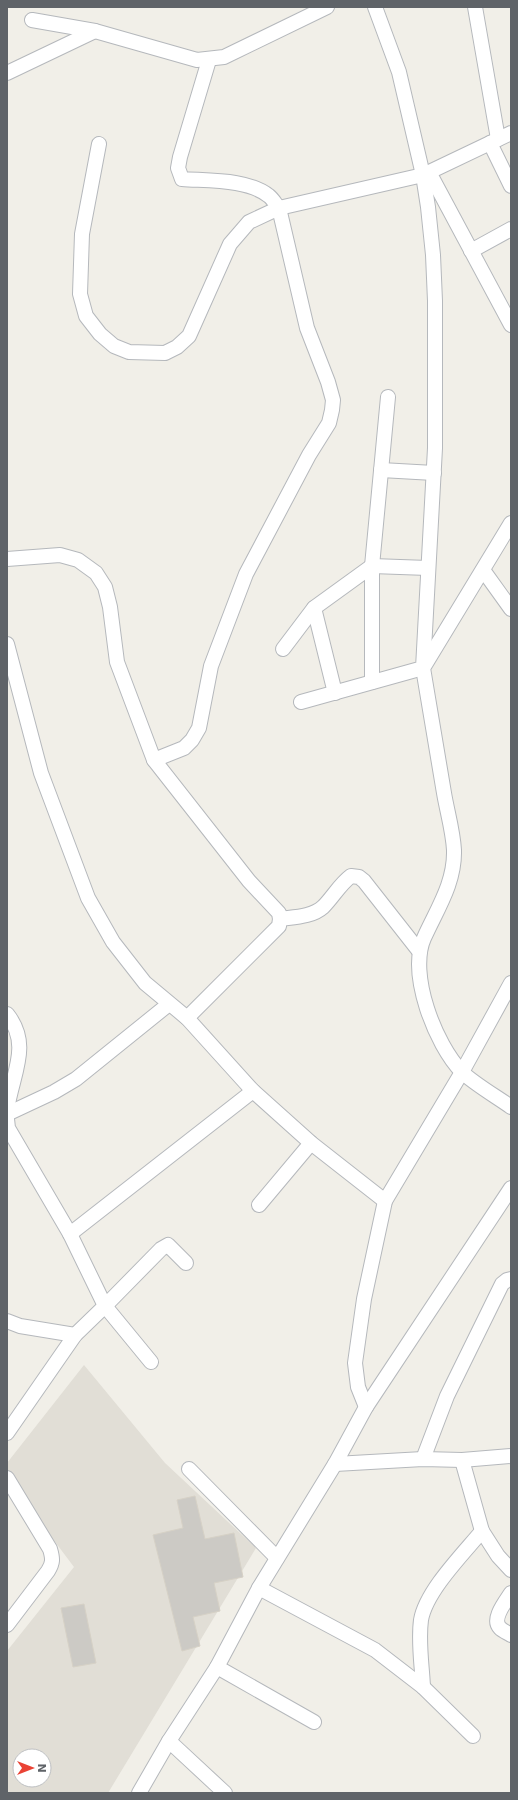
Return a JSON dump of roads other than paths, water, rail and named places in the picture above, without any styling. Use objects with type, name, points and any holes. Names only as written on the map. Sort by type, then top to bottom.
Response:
[{"type":"street","points":[[32,20],[95,31],[197,60],[209,60],[224,57],[327,7]]},
{"type":"street","points":[[374,7],[399,72],[426,174],[433,255],[435,301],[434,473],[422,668],[454,850],[450,881],[419,951],[418,965],[425,1006],[440,1041],[462,1072],[511,1107]]},
{"type":"street","points":[[475,7],[500,138],[511,186]]},
{"type":"street","points":[[7,73],[95,31]]},
{"type":"street","points":[[154,760],[184,748],[192,740],[199,728],[211,666],[246,574],[309,455],[329,423],[333,400],[330,388],[307,328],[279,208],[270,197],[255,188],[244,185],[182,179],[179,174],[180,157],[209,60]]},
{"type":"street","points":[[99,144],[82,234],[80,294],[86,316],[100,334],[114,346],[129,352],[165,353],[177,347],[189,336],[230,244],[249,222],[279,208],[426,174],[500,138]]},
{"type":"street","points":[[426,174],[511,324]]},
{"type":"street","points":[[471,251],[511,229]]},
{"type":"street","points":[[372,682],[372,566],[388,397]]},
{"type":"street","points":[[381,470],[434,473]]},
{"type":"street","points":[[302,702],[422,668],[484,570],[511,523]]},
{"type":"street","points":[[7,559],[60,555],[78,560],[96,573],[105,587],[110,607],[117,662],[154,760],[250,881],[279,913],[279,926],[187,1018]]},
{"type":"street","points":[[283,649],[314,608],[372,566],[428,568]]},
{"type":"street","points":[[484,570],[511,610]]},
{"type":"street","points":[[314,608],[335,693]]},
{"type":"street","points":[[7,644],[41,773],[88,898],[117,948],[145,982],[187,1018],[253,1091],[311,1143],[385,1201]]},
{"type":"street","points":[[280,919],[314,912],[323,907],[345,880],[351,876],[359,877],[364,881],[419,951]]},
{"type":"street","points":[[366,1407],[358,1387],[355,1363],[364,1299],[385,1201],[462,1072],[511,983]]},
{"type":"street","points":[[7,1114],[54,1092],[76,1079],[169,1004]]},
{"type":"street","points":[[7,1014],[16,1024],[20,1037],[20,1052],[7,1110]]},
{"type":"street","points":[[70,1234],[253,1091]]},
{"type":"street","points":[[7,1119],[8,1128],[70,1234],[105,1306],[152,1362]]},
{"type":"street","points":[[260,1205],[311,1143]]},
{"type":"street","points":[[139,1793],[169,1741],[217,1667],[277,1558],[335,1464],[366,1407],[511,1188]]},
{"type":"street","points":[[7,1433],[75,1335],[165,1246],[172,1246],[186,1263]]},
{"type":"street","points":[[422,1459],[447,1396],[502,1284],[511,1279]]},
{"type":"street","points":[[7,1321],[20,1326],[75,1335]]},
{"type":"street","points":[[335,1464],[422,1459],[462,1460],[511,1456]]},
{"type":"street","points":[[462,1460],[482,1532],[498,1556],[511,1570]]},
{"type":"street","points":[[188,1469],[277,1558]]},
{"type":"street","points":[[7,1478],[50,1550],[53,1558],[53,1564],[7,1625]]},
{"type":"street","points":[[423,1687],[420,1637],[422,1618],[441,1580],[482,1532]]},
{"type":"street","points":[[260,1588],[375,1650],[423,1687],[473,1736]]},
{"type":"street","points":[[511,1592],[497,1618],[499,1628],[511,1635]]},
{"type":"street","points":[[217,1667],[314,1722]]},
{"type":"street","points":[[169,1741],[225,1793]]}]
